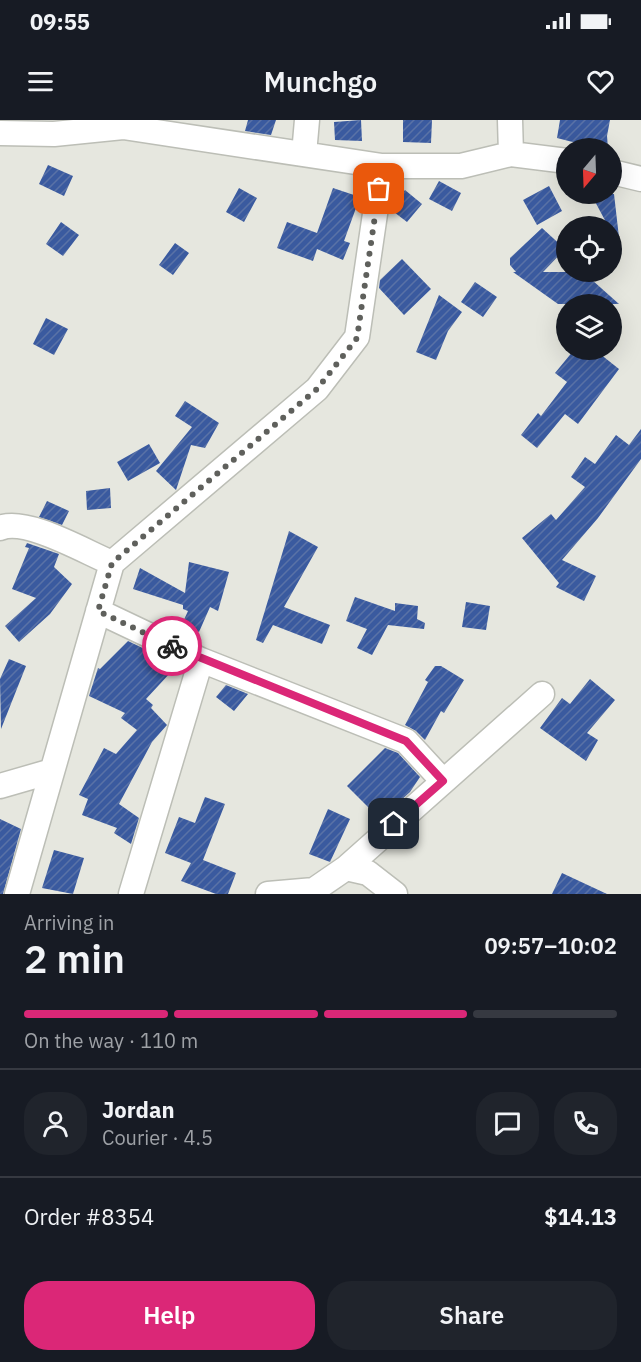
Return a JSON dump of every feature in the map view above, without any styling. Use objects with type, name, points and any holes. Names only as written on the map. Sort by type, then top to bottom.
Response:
[{"type":"street","points":[[304,154],[307,120]]},
{"type":"street","points":[[510,120],[511,154]]},
{"type":"street","points":[[0,133],[54,134],[123,127],[382,166],[461,166],[511,154],[556,160]]},
{"type":"street","points":[[17,894],[112,563],[317,389],[357,338],[382,166]]},
{"type":"street","points":[[622,174],[641,179]]},
{"type":"street","points":[[0,528],[8,525],[25,526],[112,563]]},
{"type":"street","points":[[98,611],[201,660],[406,741],[443,781]]},
{"type":"street","points":[[131,894],[201,660]]},
{"type":"street","points":[[268,894],[314,890],[346,868],[542,694]]},
{"type":"street","points":[[0,786],[52,771]]},
{"type":"street","points":[[346,868],[368,873],[395,894]]},
{"type":"building","points":[[248,120],[276,120],[271,135],[245,131]]},
{"type":"building","points":[[361,120],[362,141],[335,140],[334,122]]},
{"type":"building","points":[[403,120],[432,120],[431,143],[403,142]]},
{"type":"building","points":[[560,120],[610,120],[607,138],[557,138]]},
{"type":"building","points":[[48,165],[73,176],[64,196],[39,184]]},
{"type":"building","points":[[439,181],[461,193],[452,211],[429,199]]},
{"type":"building","points":[[549,186],[556,204],[562,211],[537,225],[523,200]]},
{"type":"building","points":[[239,188],[257,198],[244,222],[226,212]]},
{"type":"building","points":[[333,188],[360,197],[344,241],[350,243],[343,260],[317,249],[313,261],[277,248],[287,222],[317,233]]},
{"type":"building","points":[[405,190],[422,204],[407,222],[390,209]]},
{"type":"building","points":[[596,204],[615,204],[617,216],[603,216]]},
{"type":"building","points":[[61,222],[79,235],[63,256],[46,244]]},
{"type":"building","points":[[542,228],[556,241],[556,258],[543,272],[556,272],[556,282],[594,282],[608,294],[556,294],[556,303],[513,272],[516,272],[510,265],[510,258]]},
{"type":"building","points":[[175,243],[189,253],[173,275],[159,265]]},
{"type":"building","points":[[402,259],[431,289],[404,315],[379,288],[380,280]]},
{"type":"building","points":[[475,282],[497,297],[483,317],[461,302]]},
{"type":"building","points":[[439,295],[462,312],[448,331],[436,360],[416,352]]},
{"type":"building","points":[[46,318],[68,329],[54,355],[33,344]]},
{"type":"building","points":[[566,360],[608,360],[619,369],[578,424],[565,414],[537,448],[521,435],[538,413],[541,416],[567,382],[555,373]]},
{"type":"building","points":[[185,401],[219,423],[205,448],[191,445],[176,490],[156,471],[192,427],[175,416]]},
{"type":"building","points":[[641,429],[641,459],[598,518],[562,560],[596,576],[584,601],[556,587],[559,583],[522,538],[551,514],[556,520],[585,487],[571,477],[585,457],[595,464],[616,435],[629,445]]},
{"type":"building","points":[[149,444],[160,463],[128,481],[117,462]]},
{"type":"building","points":[[110,488],[111,508],[87,510],[86,491]]},
{"type":"building","points":[[47,501],[69,511],[62,525],[39,517]]},
{"type":"building","points":[[289,531],[318,547],[284,607],[330,625],[322,644],[273,625],[263,643],[256,640]]},
{"type":"building","points":[[27,543],[59,554],[54,567],[72,584],[50,614],[19,642],[5,626],[36,598],[12,589],[29,548],[25,547]]},
{"type":"building","points":[[189,562],[229,572],[218,611],[210,607],[199,632],[182,624],[188,611],[183,609],[183,605],[133,589],[140,568],[185,593]]},
{"type":"building","points":[[355,597],[395,611],[395,603],[418,606],[417,619],[425,623],[424,629],[388,625],[372,655],[357,648],[367,629],[346,621]]},
{"type":"building","points":[[466,602],[490,606],[486,630],[462,627]]},
{"type":"building","points":[[128,641],[153,653],[171,672],[146,699],[167,725],[152,742],[119,804],[139,818],[131,844],[114,833],[117,828],[82,815],[88,799],[79,795],[104,748],[116,754],[137,730],[121,718],[125,713],[89,696],[98,668],[100,669]]},
{"type":"building","points":[[9,659],[26,666],[1,729],[0,679]]},
{"type":"building","points":[[435,666],[441,666],[464,680],[444,713],[441,711],[425,740],[405,725],[428,682],[425,680]]},
{"type":"building","points":[[590,679],[615,700],[587,733],[598,740],[586,761],[540,728],[562,698],[570,704]]},
{"type":"building","points":[[226,685],[248,694],[234,711],[216,697]]},
{"type":"building","points":[[385,748],[398,753],[420,777],[410,792],[380,819],[347,786]]},
{"type":"building","points":[[205,797],[225,804],[203,860],[236,873],[228,894],[216,894],[181,881],[191,863],[165,853],[179,817],[195,823]]},
{"type":"building","points":[[328,809],[350,819],[330,862],[309,854]]},
{"type":"building","points":[[0,819],[21,829],[3,894],[0,894]]},
{"type":"building","points":[[54,850],[84,858],[73,894],[42,888]]},
{"type":"building","points":[[562,873],[607,894],[552,894]]},
{"type":"way so far","points":[[172,646],[98,611],[112,563],[317,389],[357,338],[367,284],[379,189]]},
{"type":"route","points":[[172,646],[201,660],[406,741],[443,781],[394,824]]}]
